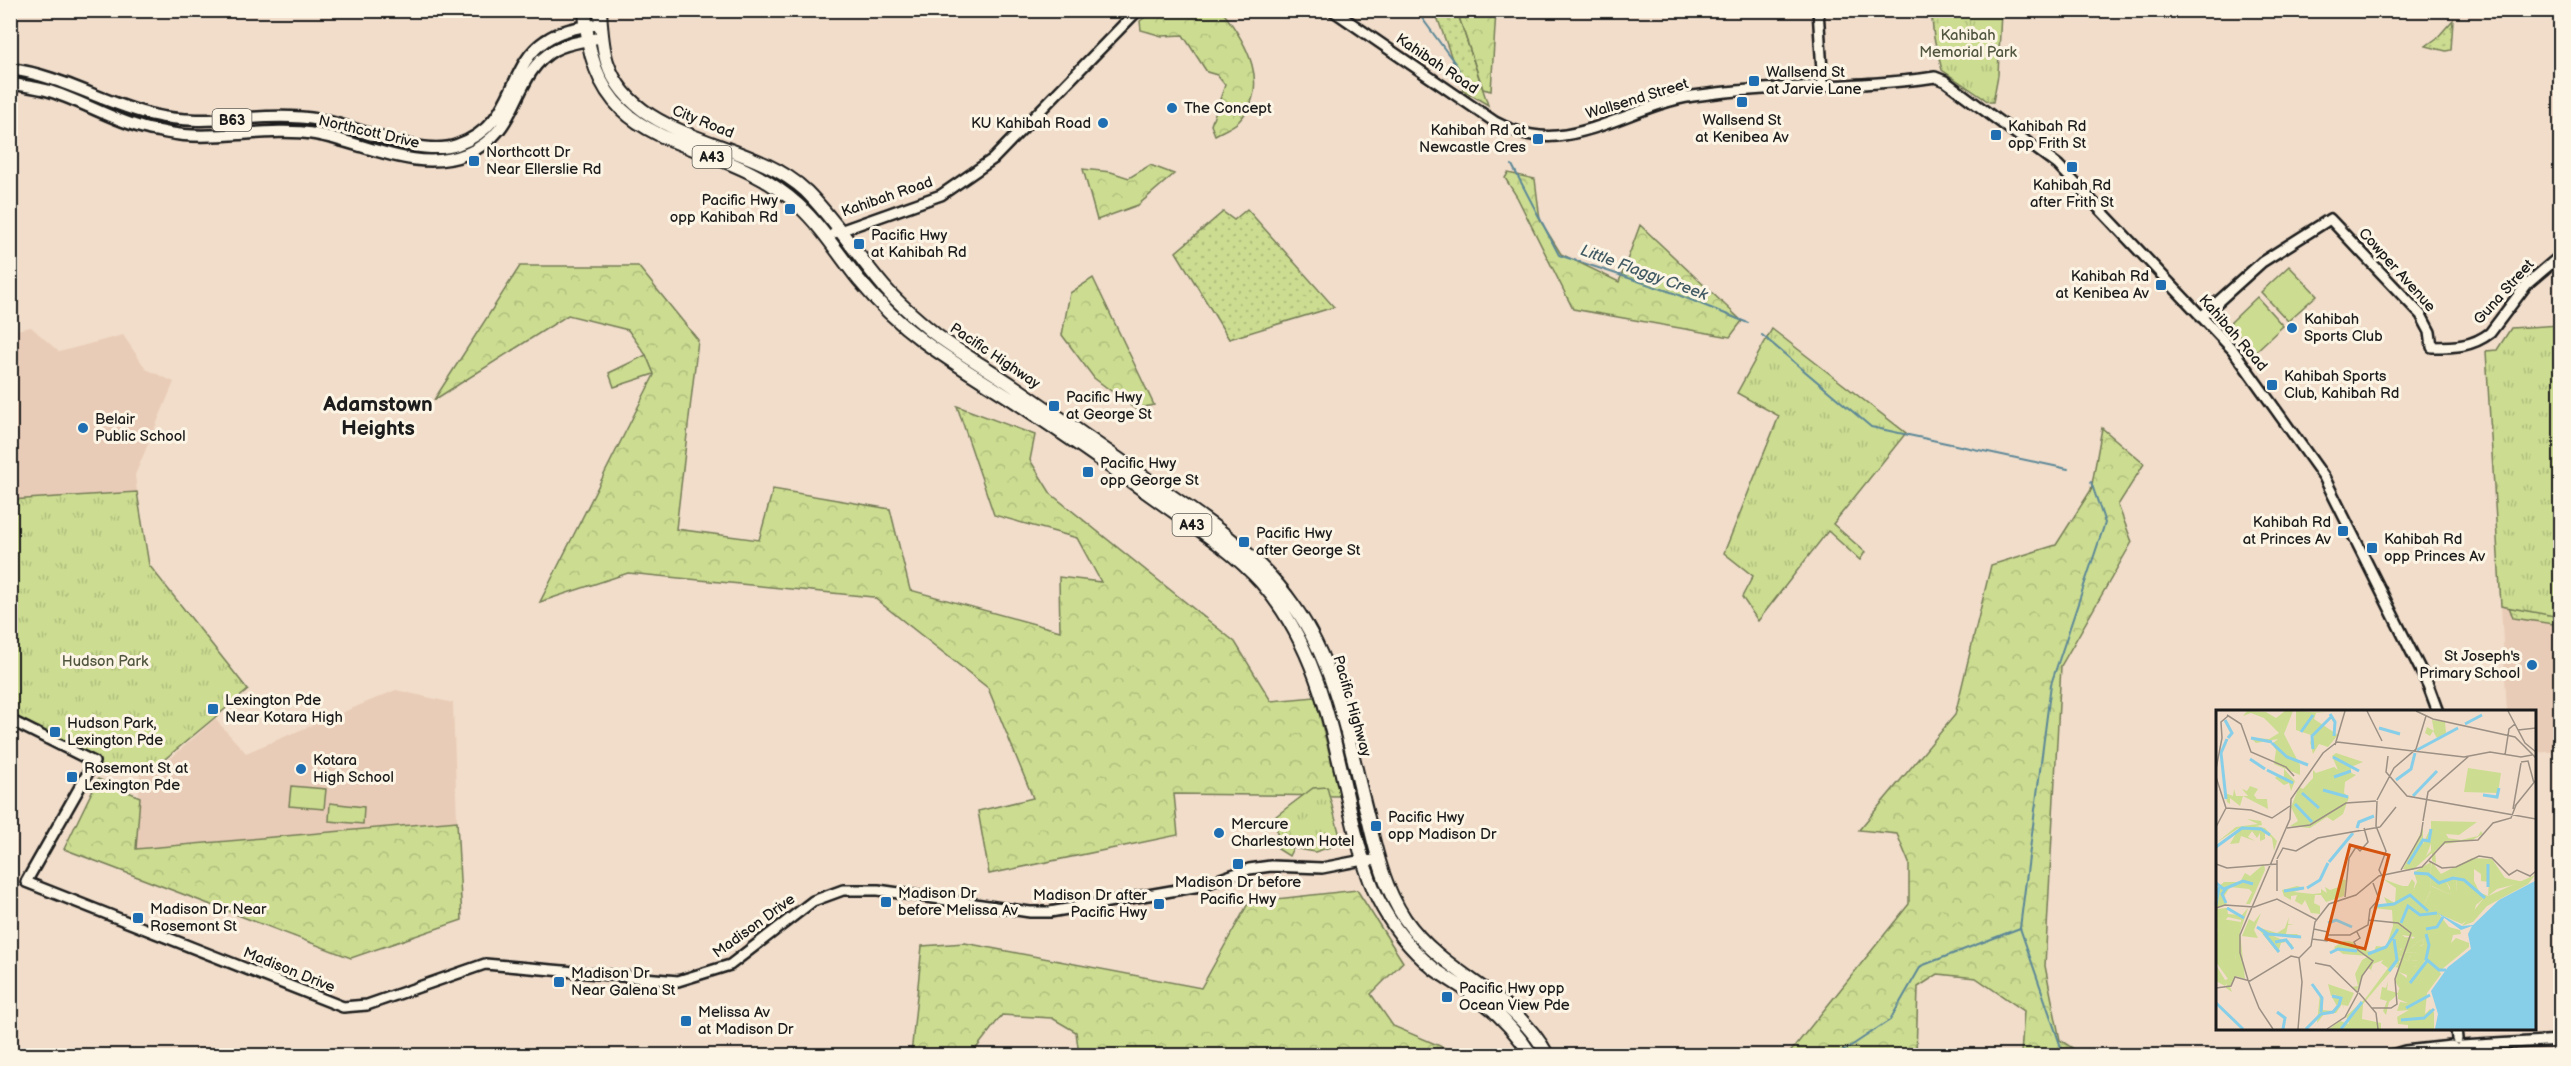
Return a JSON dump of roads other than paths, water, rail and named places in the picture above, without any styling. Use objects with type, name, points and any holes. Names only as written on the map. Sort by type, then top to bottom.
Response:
[{"type":"highway","name":"City Road","points":[[585,10],[591,59],[605,90],[625,115],[654,133],[760,177],[784,192],[827,237]]},
{"type":"highway","name":"City Road","points":[[600,10],[607,62],[615,81],[632,103],[643,112],[774,167],[801,187],[840,229]]},
{"type":"highway","name":"Pacific Highway","points":[[840,229],[885,289],[936,335],[1011,384],[1215,526],[1258,562],[1277,582],[1306,624],[1324,660],[1378,861],[1396,905],[1418,935],[1446,963],[1508,1006],[1529,1028],[1548,1056]]},
{"type":"highway","name":"Pacific Highway","points":[[827,237],[876,299],[922,340],[1091,452],[1216,542],[1260,581],[1298,634],[1319,682],[1363,860],[1384,909],[1415,951],[1446,978],[1491,1008],[1511,1028],[1532,1056]]},
{"type":"main road","name":"Kahibah Road","points":[[827,237],[840,229],[919,205],[941,195],[993,159],[1138,10]]},
{"type":"main road","name":"Kahibah Road","points":[[1332,10],[1495,122]]},
{"type":"main road","points":[[1818,10],[1823,86]]},
{"type":"main road","name":"Northcott Drive","points":[[10,69],[52,79],[150,114],[171,119],[196,121],[292,118],[318,120],[410,146],[446,147],[457,146],[488,126],[502,111],[524,64],[543,42],[561,32],[601,24]]},
{"type":"main road","name":"Northcott Drive","points":[[10,83],[46,90],[145,128],[184,135],[283,132],[314,134],[383,152],[432,160],[456,157],[481,147],[504,125],[527,79],[540,62],[560,48],[602,37]]},
{"type":"main road","name":"Kahibah Road","points":[[1935,76],[1945,81],[2058,165],[2233,350],[2324,477],[2428,685],[2437,710]]},
{"type":"main road","name":"Wallsend Street","points":[[1495,122],[1522,133],[1558,136],[1586,130],[1690,97],[1935,76]]},
{"type":"main road","name":"Cowper Avenue","points":[[2201,317],[2262,261],[2330,219],[2421,315],[2430,332],[2432,347]]},
{"type":"main road","name":"Guna Street","points":[[2432,347],[2457,346],[2483,339],[2527,284],[2560,256]]},
{"type":"main road","name":"Madison Drive","points":[[10,720],[94,762],[26,882],[343,1007],[353,1008],[485,964],[678,981],[693,978],[729,965],[813,901],[843,890],[878,890],[1030,912],[1050,912],[1200,886],[1249,869],[1271,866],[1322,868],[1363,860],[1378,861]]},
{"type":"main road","points":[[2456,1030],[2457,1044]]},
{"type":"main road","points":[[2388,1056],[2405,1051],[2457,1044],[2560,1040]]},
{"type":"waterway","name":"Little Flaggy Creek","points":[[1416,10],[1457,66],[1465,87]]},
{"type":"waterway","name":"Little Flaggy Creek","points":[[1512,165],[1559,255],[1671,292],[1748,323]]},
{"type":"waterway","points":[[1762,335],[1871,427],[2068,469]]},
{"type":"waterway","points":[[2064,1056],[2020,928],[2051,684],[2105,523],[2091,482]]},
{"type":"waterway","points":[[1836,1056],[1890,1020],[1921,966],[2020,928]]},
{"type":"place","name":"Wallsend St at Jarvie Lane","points":[[1754,81]]},
{"type":"place","name":"Wallsend St at Kenibea Av","points":[[1742,102]]},
{"type":"place","name":"The Concept","points":[[1172,108]]},
{"type":"place","name":"KU Kahibah Road","points":[[1103,123]]},
{"type":"place","name":"Kahibah Rd opp Frith St","points":[[1996,135]]},
{"type":"place","name":"Kahibah Rd at Newcastle Cres","points":[[1538,139]]},
{"type":"place","name":"Northcott Dr Near Ellerslie Rd","points":[[474,161]]},
{"type":"place","name":"Kahibah Rd after Frith St","points":[[2072,167]]},
{"type":"place","name":"Pacific Hwy opp Kahibah Rd","points":[[790,209]]},
{"type":"place","name":"Pacific Hwy at Kahibah Rd","points":[[859,244]]},
{"type":"place","name":"Kahibah Rd at Kenibea Av","points":[[2161,285]]},
{"type":"place","name":"Kahibah Sports Club","points":[[2292,328]]},
{"type":"place","name":"Kahibah Sports Club, Kahibah Rd","points":[[2272,385]]},
{"type":"place","name":"Pacific Hwy at George St","points":[[1054,406]]},
{"type":"place","name":"Belair Public School","points":[[83,428]]},
{"type":"place","name":"Pacific Hwy opp George St","points":[[1088,472]]},
{"type":"place","name":"Kahibah Rd at Princes Av","points":[[2343,531]]},
{"type":"place","name":"Pacific Hwy after George St","points":[[1244,542]]},
{"type":"place","name":"Kahibah Rd opp Princes Av","points":[[2372,548]]},
{"type":"place","name":"St Joseph's Primary School","points":[[2532,665]]},
{"type":"place","name":"Lexington Pde Near Kotara High","points":[[213,709]]},
{"type":"place","name":"Hudson Park, Lexington Pde","points":[[55,732]]},
{"type":"place","name":"Kotara High School","points":[[301,769]]},
{"type":"place","name":"Rosemont St at Lexington Pde","points":[[72,777]]},
{"type":"place","name":"Pacific Hwy opp Madison Dr","points":[[1376,826]]},
{"type":"place","name":"Mercure Charlestown Hotel","points":[[1219,833]]},
{"type":"place","name":"Madison Dr before Pacific Hwy","points":[[1238,864]]},
{"type":"place","name":"Madison Dr before Melissa Av","points":[[886,902]]},
{"type":"place","name":"Madison Dr after Pacific Hwy","points":[[1159,904]]},
{"type":"place","name":"Madison Dr Near Rosemont St","points":[[138,918]]},
{"type":"place","name":"Madison Dr Near Galena St","points":[[559,982]]},
{"type":"place","name":"Pacific Hwy opp Ocean View Pde","points":[[1447,997]]},
{"type":"place","name":"Melissa Av at Madison Dr","points":[[686,1021]]},
{"type":"district","name":"Adamstown Heights","points":[[378,416]]},
{"type":"park label","name":"Kahibah Memorial Park","points":[[1968,44]]},
{"type":"park label","name":"Hudson Park","points":[[105,661]]}]
